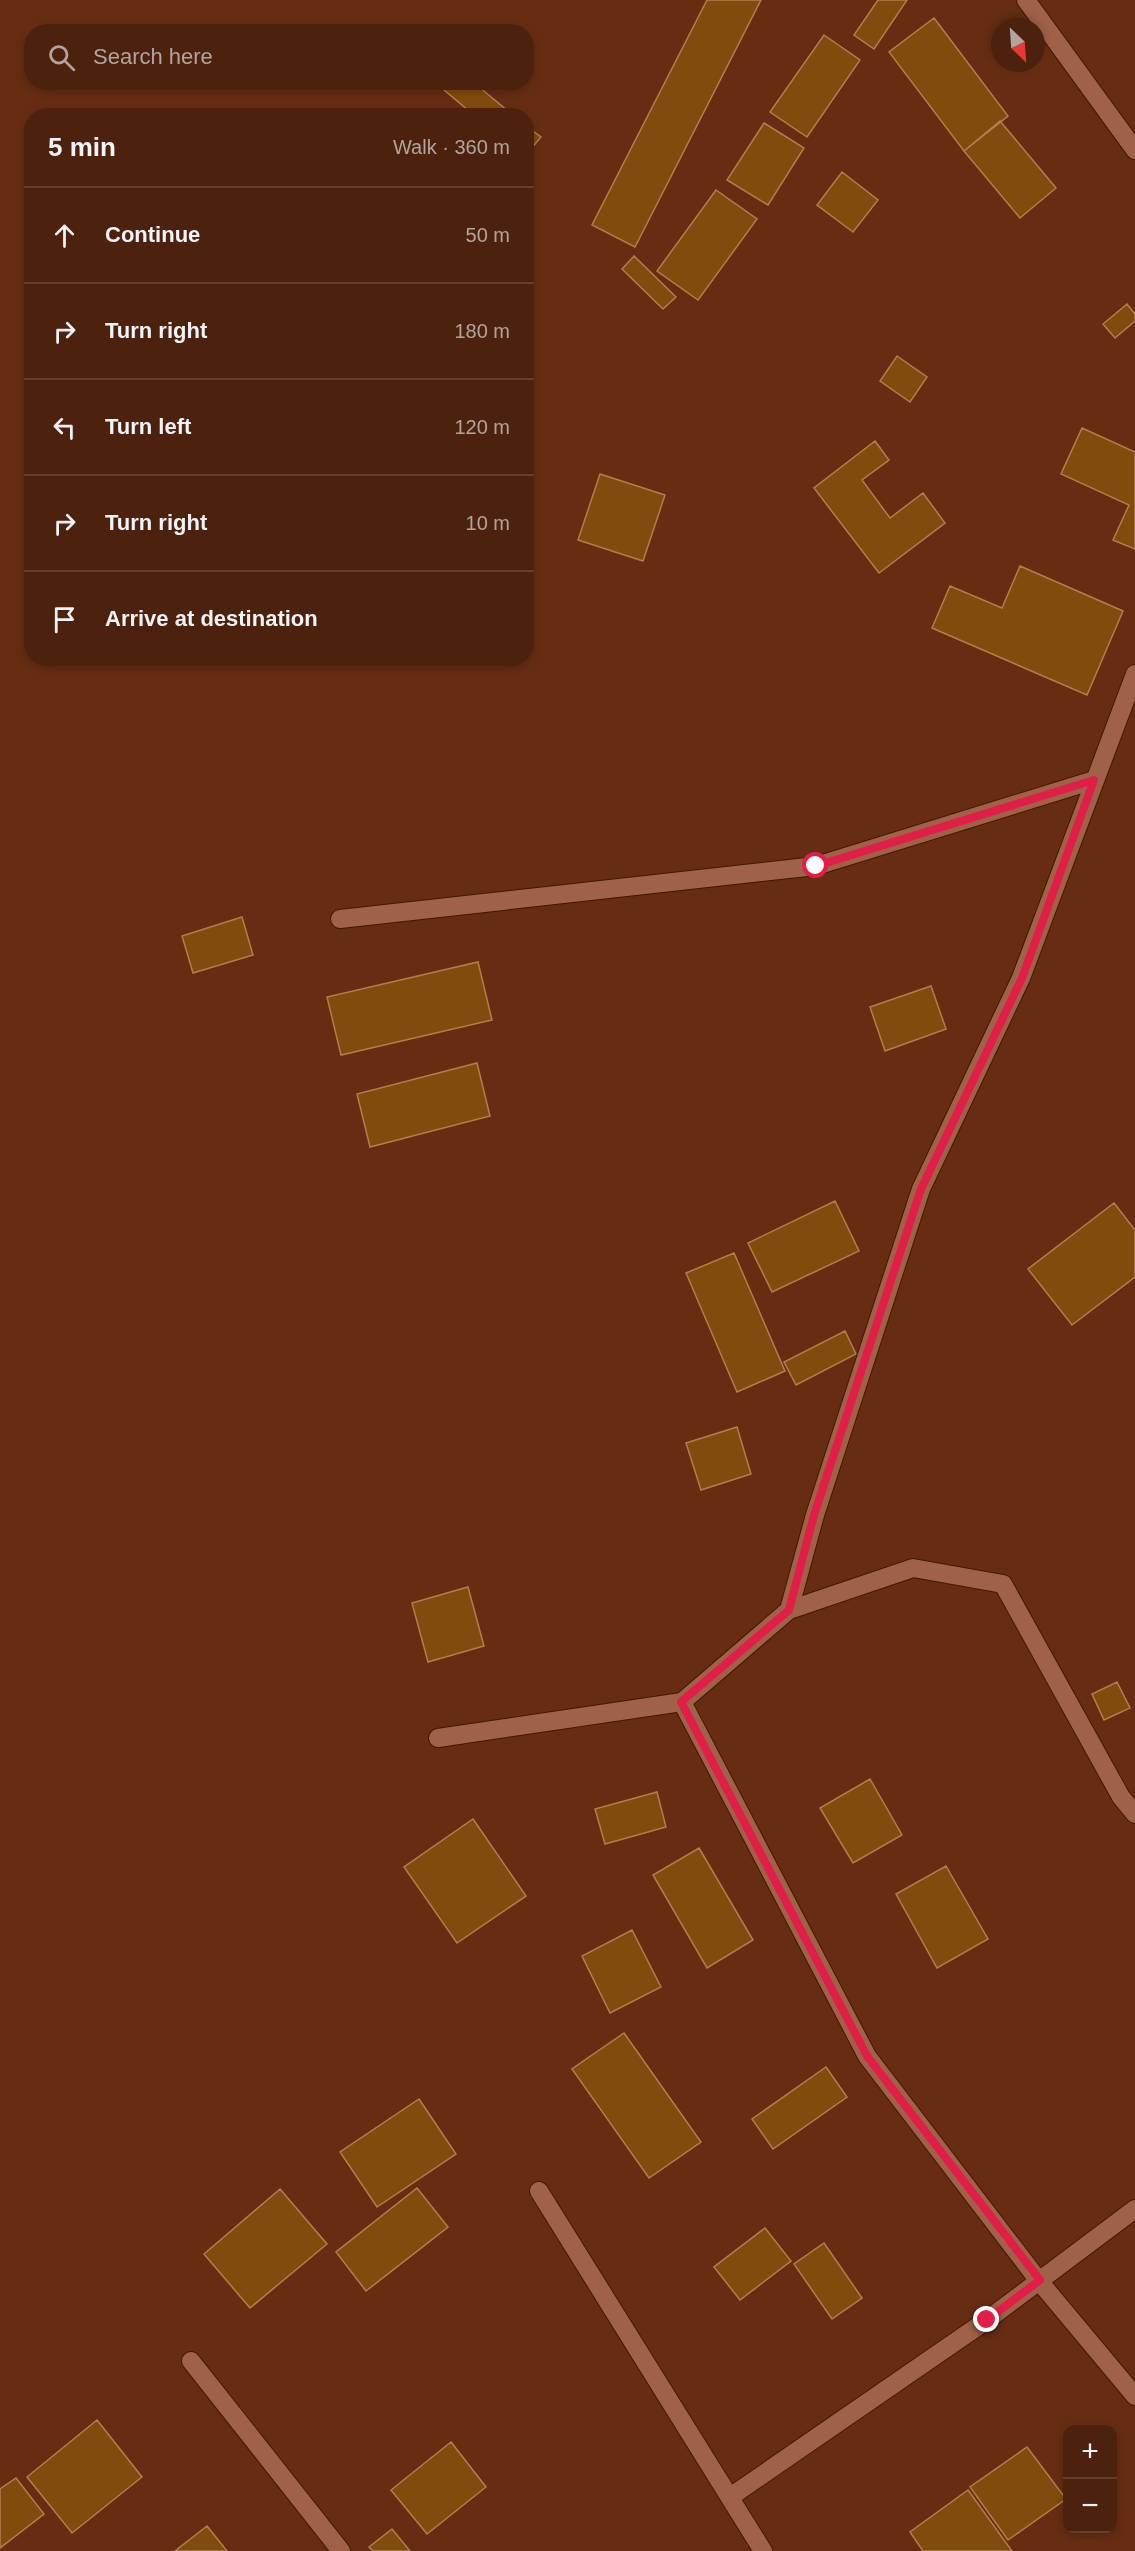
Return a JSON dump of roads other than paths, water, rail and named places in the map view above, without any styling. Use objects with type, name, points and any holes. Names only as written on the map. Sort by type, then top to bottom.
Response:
[{"type":"street","points":[[1026,0],[1135,150]]},
{"type":"street","points":[[789,1610],[814,1515],[921,1189],[1022,978],[1135,674]]},
{"type":"street","points":[[340,919],[816,866],[1094,780]]},
{"type":"street","points":[[438,1738],[681,1702],[789,1610],[913,1568],[1003,1584],[1121,1797],[1135,1814]]},
{"type":"street","points":[[681,1702],[867,2056],[1040,2280],[1135,2396]]},
{"type":"street","points":[[539,2191],[763,2551]]},
{"type":"street","points":[[729,2497],[987,2320],[1135,2209]]},
{"type":"street","points":[[191,2361],[341,2551]]}]
